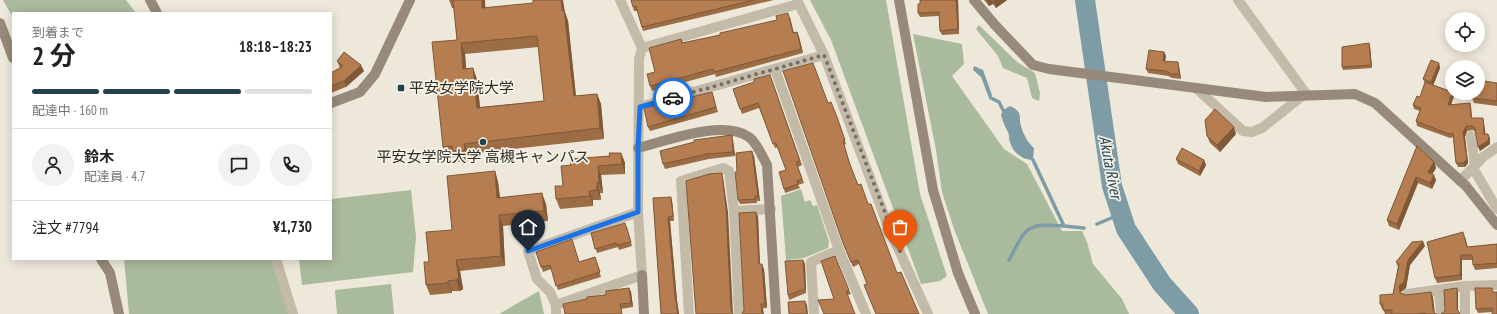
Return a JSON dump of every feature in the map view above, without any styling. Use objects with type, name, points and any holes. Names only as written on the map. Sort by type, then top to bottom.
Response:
[{"type":"street","points":[[150,0],[156,12]]},
{"type":"street","points":[[332,104],[360,92],[370,80],[410,0]]},
{"type":"street","points":[[620,0],[642,48],[639,59],[640,107],[638,148],[638,212],[644,314]]},
{"type":"street","points":[[899,0],[933,190],[958,273],[975,314]]},
{"type":"street","points":[[974,0],[1032,65],[1056,71],[1266,97],[1355,94],[1375,103],[1460,181],[1496,220]]},
{"type":"street","points":[[1238,0],[1304,96]]},
{"type":"street","points":[[642,48],[798,2],[824,55],[888,226],[928,314]]},
{"type":"street","points":[[0,23],[12,55]]},
{"type":"street","points":[[640,107],[824,55]]},
{"type":"street","points":[[775,69],[839,250],[866,314]]},
{"type":"street","points":[[1196,88],[1243,131],[1252,132],[1262,128],[1304,96]]},
{"type":"street","points":[[638,148],[714,129],[736,131],[749,137],[759,149],[767,165],[771,209],[776,314]]},
{"type":"street","points":[[1472,136],[1474,167],[1497,209]]},
{"type":"street","points":[[1460,181],[1497,147]]},
{"type":"street","points":[[689,314],[681,181],[723,168],[729,171],[734,211],[740,314]]},
{"type":"street","points":[[734,211],[771,209]]},
{"type":"street","points":[[638,212],[528,251],[537,279],[550,292],[556,310],[642,275]]},
{"type":"street","points":[[814,314],[811,262],[839,250]]},
{"type":"street","points":[[102,260],[110,273],[119,314]]},
{"type":"street","points":[[276,260],[293,314]]},
{"type":"street","points":[[1407,294],[1465,286],[1497,285]]},
{"type":"street","points":[[1465,286],[1466,314]]},
{"type":"street","points":[[1439,290],[1441,314]]},
{"type":"green space","points":[[3,0],[126,0],[135,12],[12,12],[12,16]]},
{"type":"green space","points":[[810,0],[886,0],[920,194],[947,276],[940,281],[921,284],[831,40]]},
{"type":"green space","points":[[979,25],[1017,62],[1035,73],[1040,93],[1039,101],[1032,98],[1027,78],[1003,68],[998,56],[976,29]]},
{"type":"green space","points":[[913,34],[962,44],[964,64],[952,76],[1004,149],[1027,164],[1062,231],[1082,231],[1087,242],[1093,264],[1122,299],[1129,314],[988,314],[954,229],[942,192],[936,150]]},
{"type":"green space","points":[[801,189],[805,202],[810,200],[813,206],[817,205],[829,241],[828,248],[804,258],[786,260],[781,196]]},
{"type":"green space","points":[[411,190],[416,237],[413,272],[302,285],[299,260],[332,260],[332,199]]},
{"type":"green space","points":[[124,260],[271,260],[289,314],[129,314]]},
{"type":"green space","points":[[391,284],[394,314],[337,314],[335,290]]},
{"type":"green space","points":[[539,291],[544,314],[499,314]]},
{"type":"water","points":[[974,66],[983,70],[992,95],[991,98],[989,98],[981,77],[973,70]]},
{"type":"water","points":[[1010,106],[1018,111],[1024,134],[1034,148],[1033,160],[1028,160],[1017,154],[1010,142],[1001,115],[1003,110]]},
{"type":"building","points":[[453,0],[482,0],[482,8],[533,3],[533,0],[561,0],[562,11],[564,10],[574,96],[597,94],[600,128],[464,144],[465,150],[452,151],[452,146],[443,147],[432,42],[457,40]],"holes":[[[537,36],[544,101],[477,108],[473,68],[463,69],[461,43]]]},
{"type":"building","points":[[631,0],[754,0],[642,27],[636,6],[633,7]]},
{"type":"building","points":[[920,0],[956,0],[958,29],[940,31],[939,12],[918,13],[918,4],[920,4]]},
{"type":"building","points":[[788,13],[793,33],[797,32],[801,49],[714,72],[713,69],[650,86],[647,74],[655,72],[649,48],[681,39],[682,43],[720,35],[720,33],[777,20],[776,16]]},
{"type":"building","points":[[1369,43],[1371,65],[1342,67],[1342,47]]},
{"type":"building","points":[[1149,50],[1164,52],[1163,61],[1178,62],[1179,74],[1146,69]]},
{"type":"building","points":[[344,52],[361,65],[344,81],[332,86],[332,72],[343,66],[337,61]]},
{"type":"building","points":[[1431,60],[1439,63],[1431,82],[1423,79]]},
{"type":"building","points":[[813,63],[828,103],[831,102],[837,117],[845,140],[843,141],[849,162],[858,185],[861,184],[868,204],[871,204],[897,273],[901,272],[919,314],[876,314],[864,285],[867,284],[858,260],[851,262],[783,71]]},
{"type":"building","points":[[770,75],[800,161],[796,162],[802,179],[797,181],[798,184],[784,189],[779,172],[786,170],[776,143],[773,144],[758,103],[740,109],[733,89],[754,82],[754,79]]},
{"type":"building","points":[[1485,81],[1497,83],[1497,101],[1485,100]]},
{"type":"building","points":[[1425,82],[1445,89],[1445,100],[1450,100],[1448,105],[1470,103],[1471,118],[1483,118],[1484,134],[1488,134],[1489,140],[1478,147],[1475,128],[1472,126],[1466,126],[1463,133],[1467,159],[1463,163],[1456,163],[1453,133],[1449,134],[1416,121],[1421,108],[1413,105],[1417,96],[1420,97]]},
{"type":"building","points":[[712,92],[716,107],[648,127],[644,108]]},
{"type":"building","points":[[1215,109],[1234,127],[1217,145],[1207,136],[1205,120]]},
{"type":"building","points":[[732,135],[733,152],[707,154],[663,164],[660,151],[694,142],[694,140]]},
{"type":"building","points":[[1417,146],[1434,162],[1428,172],[1434,175],[1430,183],[1416,177],[1397,224],[1387,220]]},
{"type":"building","points":[[1182,148],[1204,160],[1199,171],[1176,159]]},
{"type":"building","points":[[752,151],[758,196],[755,196],[755,199],[738,200],[735,172],[737,172],[736,153]]},
{"type":"building","points":[[609,153],[621,153],[622,164],[598,166],[599,183],[597,183],[597,190],[589,191],[590,196],[556,199],[555,186],[563,186],[561,166],[571,165],[570,159],[610,156]]},
{"type":"building","points":[[495,171],[497,198],[542,193],[544,211],[499,215],[501,256],[456,260],[459,278],[448,281],[448,283],[426,285],[424,262],[429,262],[426,232],[452,230],[447,176]]},
{"type":"building","points":[[722,173],[726,207],[731,310],[733,314],[696,314],[686,181],[709,174]]},
{"type":"building","points":[[671,197],[673,216],[668,217],[678,314],[661,314],[653,198]]},
{"type":"building","points":[[756,212],[759,264],[762,264],[765,304],[761,304],[762,314],[742,314],[744,310],[739,213]]},
{"type":"building","points":[[625,223],[631,242],[617,245],[616,243],[595,249],[591,233]]},
{"type":"building","points":[[1463,232],[1467,247],[1497,244],[1497,263],[1473,265],[1472,255],[1461,255],[1460,275],[1435,278],[1427,242]]},
{"type":"building","points":[[572,239],[579,262],[595,257],[600,272],[556,286],[550,265],[541,267],[536,252]]},
{"type":"building","points":[[1423,241],[1408,260],[1404,282],[1399,286],[1400,293],[1406,295],[1431,292],[1434,313],[1437,314],[1392,314],[1392,310],[1383,310],[1383,304],[1380,304],[1380,295],[1393,294],[1399,264],[1396,262],[1412,242]]},
{"type":"building","points":[[835,256],[849,290],[846,291],[855,314],[824,314],[818,300],[834,299],[821,261]]},
{"type":"building","points":[[803,260],[805,289],[788,295],[785,261]]},
{"type":"building","points":[[629,288],[631,303],[620,304],[622,314],[565,314],[563,304],[587,299],[587,297],[606,295],[606,291]]},
{"type":"building","points":[[1457,288],[1457,309],[1460,314],[1441,314],[1445,311],[1444,290]]},
{"type":"building","points":[[1475,288],[1492,288],[1493,292],[1497,292],[1497,314],[1492,314],[1493,308],[1476,309]]},
{"type":"building","points":[[805,301],[807,314],[789,314],[788,302]]},
{"type":"waterway","name":"Akuta River","points":[[1085,0],[1112,186],[1126,229],[1162,284],[1189,314]]},
{"type":"waterway","points":[[991,98],[999,102],[1003,110]]},
{"type":"waterway","points":[[1033,160],[1064,226],[1084,228]]},
{"type":"waterway","points":[[1097,224],[1121,214]]},
{"type":"waterway","points":[[1009,260],[1020,240],[1029,230],[1041,225],[1064,226]]},
{"type":"way so far","points":[[673,98],[824,55],[888,226],[900,251]]},
{"type":"place","name":"平安女学院大学","points":[[401,88]]},
{"type":"place","name":"平安女学院大学 高槻キャンパス","points":[[483,142]]},
{"type":"route","points":[[528,251],[638,212],[638,148],[640,107],[673,98]]}]
